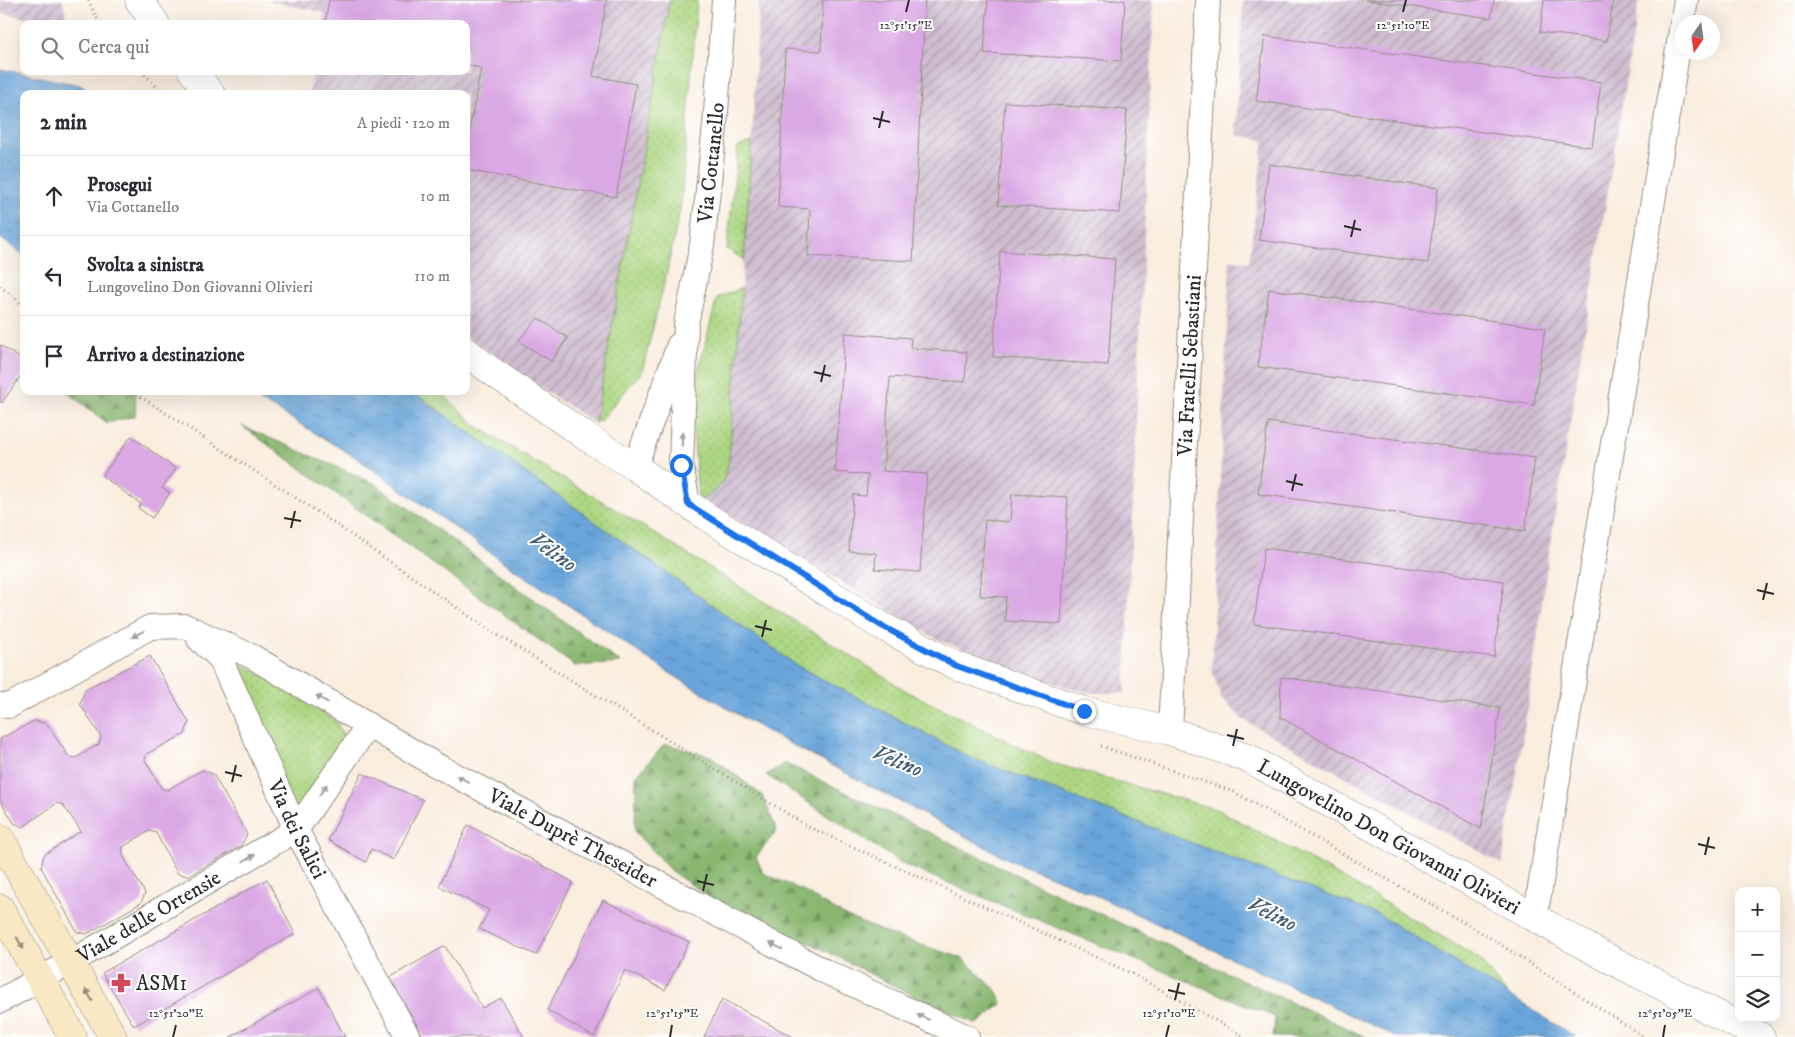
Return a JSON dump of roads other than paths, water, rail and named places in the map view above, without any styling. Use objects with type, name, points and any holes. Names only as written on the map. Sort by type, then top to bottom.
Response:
[{"type":"main road","points":[[0,838],[113,1037]]},
{"type":"main road","points":[[0,908],[73,1037]]},
{"type":"street","points":[[139,0],[153,20]]},
{"type":"street","name":"Via Cottanello","points":[[635,467],[686,324],[702,245],[716,126],[724,0]]},
{"type":"street","name":"Via Fratelli Sebastiani","points":[[1170,731],[1208,0]]},
{"type":"street","points":[[1534,918],[1686,0]]},
{"type":"street","points":[[195,75],[208,90]]},
{"type":"street","name":"Via Cottanello","points":[[686,324],[681,465],[688,504]]},
{"type":"street","name":"Lungovelino Don Giovanni Olivieri","points":[[470,354],[585,436],[635,467],[688,504],[880,625],[957,666],[1084,711],[1170,731],[1250,759],[1600,954],[1761,1037]]},
{"type":"street","points":[[0,705],[10,706],[150,627],[185,626]]},
{"type":"street","name":"Viale Duprè Theseider","points":[[185,626],[253,657],[434,764],[824,971],[967,1037]]},
{"type":"street","name":"Via dei Salici","points":[[185,626],[220,658],[296,830],[408,1037]]},
{"type":"street","points":[[296,830],[368,726]]},
{"type":"street","name":"Viale delle Ortensie","points":[[0,1001],[296,830]]},
{"type":"water","points":[[0,69],[20,73],[20,75],[30,75],[80,85],[87,90],[20,90],[20,252],[0,238]]},
{"type":"water","name":"Velino","points":[[248,395],[417,395],[796,665],[969,757],[1379,915],[1576,1037],[1397,1037],[1073,885],[1010,860],[762,729],[668,672],[502,561],[358,459]]},
{"type":"place","name":"ASM1","points":[[121,983]]}]
